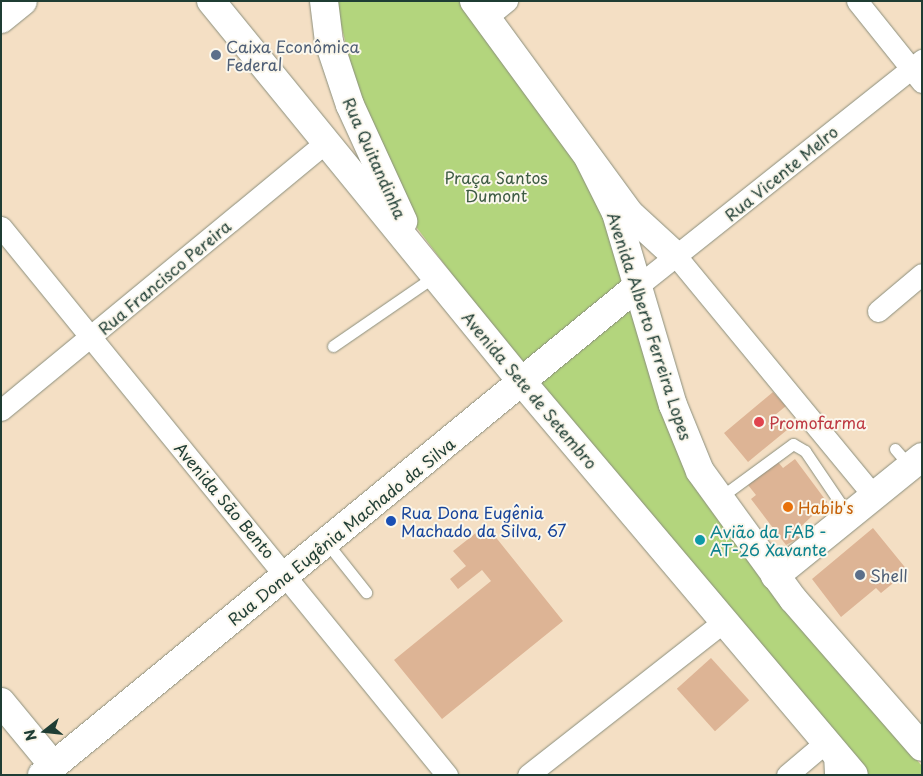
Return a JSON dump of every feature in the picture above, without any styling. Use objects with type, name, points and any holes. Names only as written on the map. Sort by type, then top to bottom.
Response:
[{"type":"main road","points":[[1,20],[23,1]]},
{"type":"main road","name":"Avenida Sete de Setembro","points":[[211,1],[522,382],[726,620],[854,775]]},
{"type":"main road","name":"Rua Quitandinha","points":[[324,1],[330,42],[350,105],[418,255]]},
{"type":"main road","points":[[489,7],[589,159],[644,232],[676,256]]},
{"type":"main road","name":"Avenida Alberto Ferreira Lopes","points":[[589,159],[616,213],[682,430],[717,500],[775,576],[922,747]]},
{"type":"main road","name":"Rua Dona Eugênia Machado da Silva","points":[[52,772],[639,285]]},
{"type":"main road","points":[[775,576],[874,496],[909,457]]},
{"type":"main road","points":[[1,702],[52,772]]},
{"type":"street","points":[[857,1],[918,70]]},
{"type":"street","name":"Rua Vicente Melro","points":[[639,285],[918,70]]},
{"type":"street","name":"Rua Francisco Pereira","points":[[1,410],[91,338],[326,142]]},
{"type":"street","name":"Avenida São Bento","points":[[1,227],[288,575],[447,775]]},
{"type":"street","points":[[676,256],[874,496]]},
{"type":"street","points":[[878,311],[922,274]]},
{"type":"street","points":[[528,775],[726,620]]},
{"type":"street","points":[[787,775],[826,742]]},
{"type":"lane","points":[[333,346],[435,276]]},
{"type":"lane","points":[[717,500],[793,444],[805,450],[849,516]]},
{"type":"lane","points":[[327,543],[366,592]]},
{"type":"lane","points":[[826,742],[830,775]]},
{"type":"green space","name":"Praça Santos Dumont","points":[[335,1],[464,1],[581,152],[701,491],[811,640],[922,766],[922,775],[861,775],[507,347],[417,228],[357,88]]},
{"type":"building","name":"Promofarma","points":[[773,392],[786,406],[775,415],[787,430],[748,462],[724,433]]},
{"type":"building","name":"Habib's","points":[[795,459],[827,502],[795,532],[799,538],[786,545],[751,499],[756,495],[748,485],[778,462],[783,468]]},
{"type":"building","points":[[486,525],[563,621],[442,719],[394,660],[491,581],[482,570],[458,589],[450,579],[466,566],[453,551]]},
{"type":"building","name":"Shell","points":[[873,528],[908,571],[881,593],[876,588],[841,617],[812,579]]},
{"type":"building","points":[[711,658],[749,700],[715,731],[677,689]]},
{"type":"place","name":"Caixa Econômica Federal","points":[[216,55]]},
{"type":"place","name":"Promofarma","points":[[759,422]]},
{"type":"place","name":"Habib's","points":[[788,507]]},
{"type":"place","name":"Rua Dona Eugênia Machado da Silva, 67","points":[[391,521]]},
{"type":"place","name":"Avião da FAB - AT-26 Xavante","points":[[700,540]]},
{"type":"place","name":"Shell","points":[[860,575]]}]
